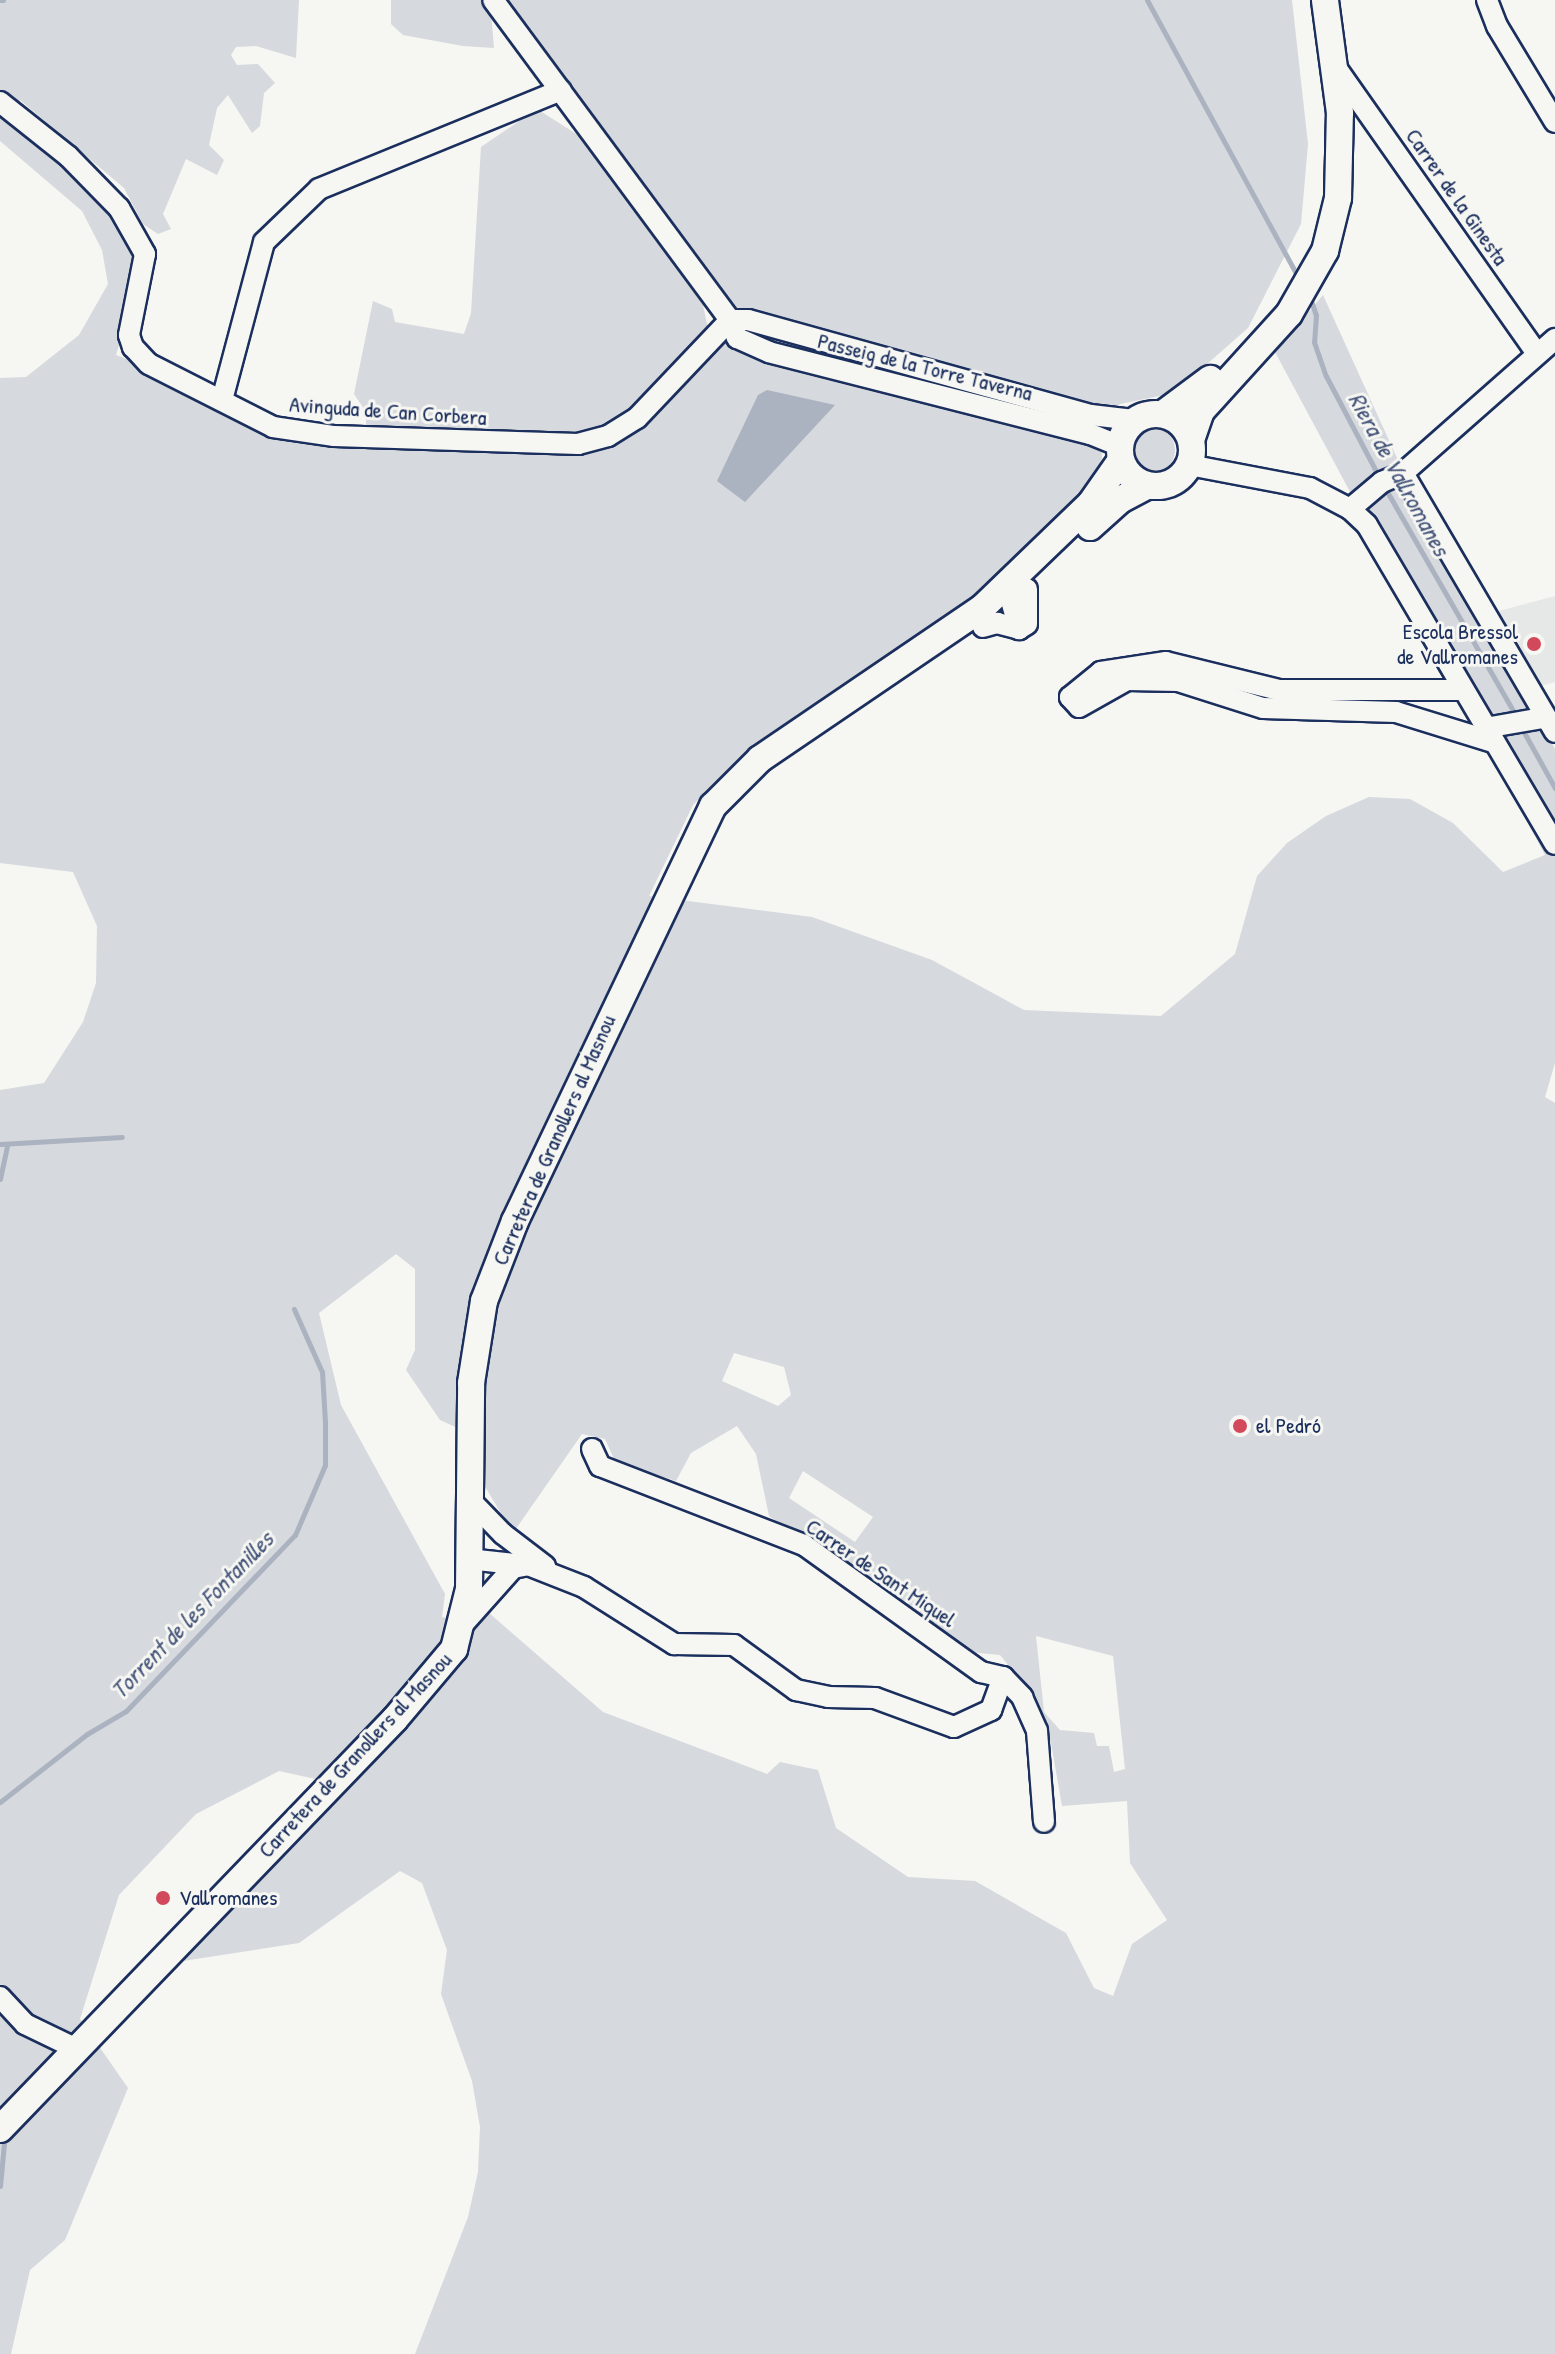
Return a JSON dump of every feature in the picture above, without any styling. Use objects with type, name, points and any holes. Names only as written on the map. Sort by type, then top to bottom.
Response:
[{"type":"main road","points":[[1310,0],[1329,76]]},
{"type":"main road","points":[[1283,308],[1200,390],[1163,414],[1134,420],[1120,453],[1133,480],[1146,486],[1173,482],[1190,452],[1201,411],[1283,308],[1308,267],[1338,198],[1329,76],[1332,37],[1325,0]]},
{"type":"main road","points":[[1163,414],[1180,423],[1190,452]]},
{"type":"main road","name":"Carretera de Granollers al Masnou","points":[[0,2129],[427,1684],[454,1649],[480,1561],[470,1500],[475,1345],[509,1234],[698,830],[727,789],[785,741],[959,626],[1016,602],[1105,488],[1120,453]]},
{"type":"main road","name":"Carretera de Granollers al Masnou","points":[[785,741],[900,680],[983,627],[1016,602],[1101,516],[1146,486]]},
{"type":"street","name":"Passeig de la Torre Taverna","points":[[493,0],[730,320],[737,338],[769,352],[1120,453]]},
{"type":"street","points":[[1487,0],[1555,122]]},
{"type":"street","name":"Carrer de la Ginesta","points":[[1329,76],[1537,354]]},
{"type":"street","points":[[222,400],[264,242],[319,189],[561,90]]},
{"type":"street","name":"Avinguda de Can Corbera","points":[[0,102],[68,156],[119,208],[145,254],[129,335],[133,347],[149,364],[273,427],[334,436],[578,444],[608,436],[637,418],[730,320]]},
{"type":"street","name":"Passeig de la Torre Taverna","points":[[730,320],[748,320],[1091,415],[1134,420]]},
{"type":"street","points":[[1350,509],[1382,482],[1403,473],[1555,339]]},
{"type":"street","points":[[1190,452],[1310,488],[1350,509],[1367,525],[1555,844]]},
{"type":"street","points":[[1403,473],[1552,719],[1489,735],[1451,729],[1370,708],[1263,708],[1178,681],[1127,680],[1079,707],[1070,697],[1101,672],[1166,662],[1279,690],[1429,691],[1466,696]]},
{"type":"street","points":[[1429,691],[1442,656]]},
{"type":"street","points":[[1451,729],[1466,696]]},
{"type":"street","name":"Carrer de Sant Miquel","points":[[592,1449],[600,1466],[804,1545],[981,1672],[1003,1677],[1022,1697],[1037,1731],[1044,1822]]},
{"type":"street","points":[[470,1500],[497,1527],[554,1573],[674,1644],[734,1645],[796,1690],[828,1697],[875,1698],[954,1727],[991,1710],[1003,1677]]},
{"type":"street","points":[[480,1561],[501,1545],[497,1527]]},
{"type":"street","points":[[480,1561],[528,1565],[554,1573]]},
{"type":"street","points":[[464,1623],[513,1568],[528,1565]]},
{"type":"street","points":[[0,1997],[25,2024],[77,2049]]},
{"type":"shaded area","points":[[0,0],[299,0],[296,58],[256,46],[236,47],[231,55],[237,65],[258,64],[275,83],[264,93],[260,126],[252,133],[228,95],[217,108],[209,145],[224,160],[217,175],[186,159],[163,214],[171,229],[158,234],[143,224],[124,188],[20,100],[13,118],[111,208],[137,254],[133,299],[116,355],[366,450],[366,412],[354,394],[373,301],[392,309],[395,322],[464,334],[471,313],[481,147],[537,109],[589,142],[701,297],[708,328],[724,343],[1093,443],[1102,453],[1101,473],[1055,527],[966,605],[751,746],[693,805],[649,896],[812,917],[932,960],[1024,1010],[1161,1016],[1235,954],[1257,876],[1287,843],[1326,816],[1369,797],[1410,799],[1453,823],[1503,872],[1545,855],[1275,352],[1323,295],[1397,458],[1555,749],[1555,1063],[1545,1097],[1555,1103],[1555,2354],[415,2354],[468,2217],[478,2172],[480,2127],[472,2081],[441,1994],[447,1950],[422,1883],[400,1871],[299,1943],[170,1963],[343,1785],[279,1771],[196,1814],[119,1895],[80,2019],[128,2088],[65,2240],[30,2270],[11,2354],[0,2354],[0,1090],[44,1083],[83,1022],[96,983],[97,926],[73,872],[0,863],[0,378],[26,377],[79,335],[108,284],[102,250],[82,211],[0,141]],"holes":[[[396,1254],[415,1269],[415,1350],[406,1370],[440,1420],[482,1439],[484,1485],[513,1533],[582,1434],[605,1439],[615,1461],[676,1481],[691,1453],[737,1426],[756,1454],[769,1516],[969,1652],[1000,1655],[1022,1682],[1051,1743],[1062,1806],[1127,1801],[1130,1863],[1167,1920],[1132,1944],[1113,1996],[1094,1988],[1066,1933],[975,1881],[908,1877],[836,1828],[818,1770],[780,1762],[767,1774],[603,1712],[489,1613],[476,1624],[442,1617],[445,1594],[341,1405],[319,1313]],[[734,1353],[784,1367],[791,1395],[778,1406],[722,1381]],[[803,1471],[873,1517],[855,1542],[789,1498]],[[1036,1636],[1113,1656],[1125,1769],[1114,1772],[1109,1746],[1097,1746],[1094,1733],[1060,1730],[1044,1712]]]},
{"type":"shaded area","points":[[391,0],[1292,0],[1308,144],[1301,224],[1248,328],[1174,393],[1120,404],[1109,413],[750,317],[734,307],[491,13],[494,48],[463,46],[403,35],[391,24]]},
{"type":"shaded area","points":[[767,390],[835,405],[745,502],[717,481],[758,395]]},
{"type":"shaded area","points":[[1153,428],[1169,434],[1175,450],[1169,466],[1153,472],[1137,466],[1131,450],[1137,434]]},
{"type":"shaded area","name":"Escola Bressol de Vallromanes","points":[[1555,596],[1555,682],[1537,687],[1495,612]]},
{"type":"waterway","name":"Riera de Vallromanes","points":[[1147,0],[1299,279]]},
{"type":"waterway","name":"Riera de Vallromanes","points":[[1309,294],[1316,315],[1314,342],[1326,376],[1380,479]]},
{"type":"waterway","name":"Riera de Vallromanes","points":[[1385,488],[1517,718]]},
{"type":"waterway","name":"Riera de Vallromanes","points":[[1521,727],[1555,788]]},
{"type":"waterway","points":[[0,1144],[122,1137]]},
{"type":"waterway","points":[[0,1179],[7,1145]]},
{"type":"waterway","name":"Torrent de les Fontanilles","points":[[0,1802],[87,1734],[126,1711],[295,1535],[325,1465],[325,1422],[322,1372],[294,1309]]},
{"type":"waterway","points":[[0,2186],[4,2143]]},
{"type":"place","name":"Escola Bressol de Vallromanes","points":[[1534,644]]},
{"type":"place","name":"el Pedró","points":[[1240,1426]]},
{"type":"place","name":"Vallromanes","points":[[163,1898]]}]
